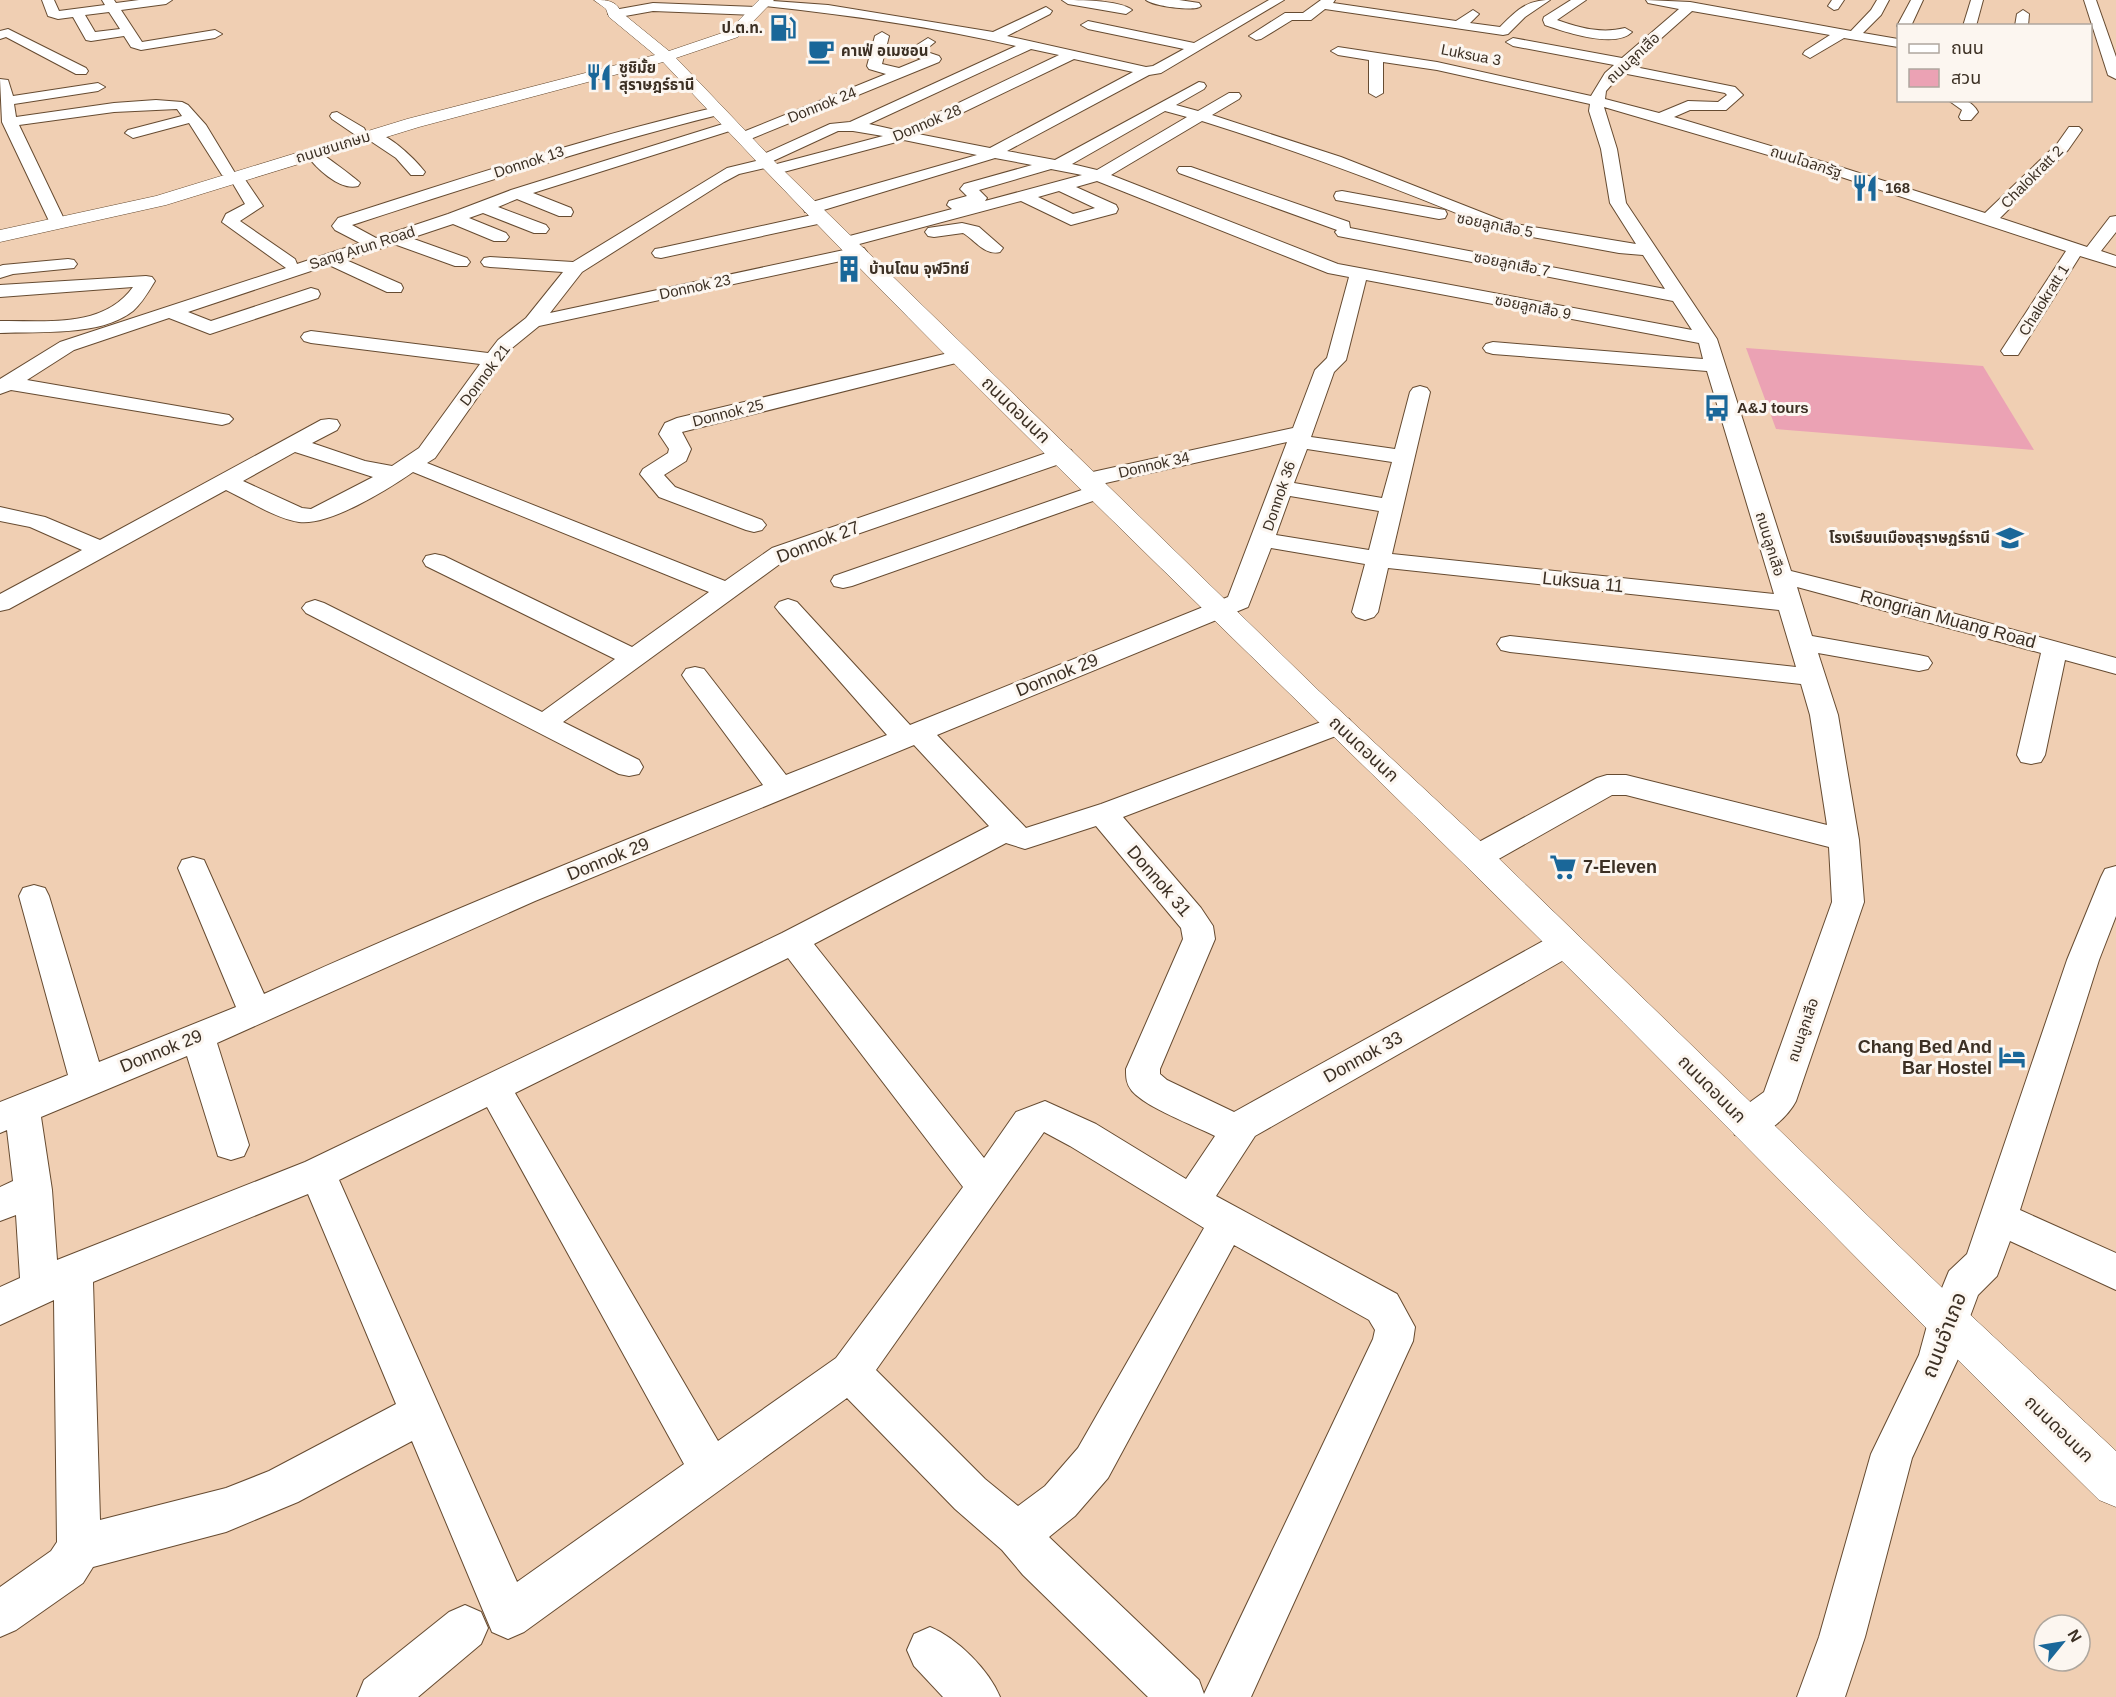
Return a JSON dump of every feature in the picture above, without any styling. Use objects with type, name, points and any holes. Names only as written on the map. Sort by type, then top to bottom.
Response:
[{"type":"main road","name":"ถนนชนเกษม","points":[[0,236],[160,201],[232,175],[365,133],[644,63],[733,34],[762,5]]},
{"type":"main road","name":"ถนนดอนนก","points":[[601,6],[665,55],[767,164],[1093,486],[1477,857],[1948,1322],[2116,1483]]},
{"type":"main road","name":"ถนนชนเกษม","points":[[0,228],[232,175],[313,153],[365,133]]},
{"type":"street","points":[[48,0],[53,13],[58,15],[77,13],[111,4],[166,0]]},
{"type":"street","points":[[1068,0],[1126,10]]},
{"type":"street","points":[[1152,0],[1200,3]]},
{"type":"street","points":[[601,6],[762,5],[828,9],[994,37],[1146,71],[1156,70],[1278,0]]},
{"type":"street","points":[[1246,42],[1290,16],[1306,17],[1325,3],[1384,19],[1503,31],[1520,14],[1544,0]]},
{"type":"street","points":[[1549,20],[1580,0]]},
{"type":"street","points":[[1652,0],[1848,34],[1896,40]]},
{"type":"street","points":[[1810,54],[1848,34],[1876,12],[1883,0]]},
{"type":"street","points":[[1905,24],[1917,0]]},
{"type":"street","points":[[1970,24],[1977,0]]},
{"type":"street","points":[[2090,0],[2115,75],[2099,73]]},
{"type":"street","points":[[1179,17],[1200,3]]},
{"type":"street","points":[[111,4],[136,44],[146,46],[215,34]]},
{"type":"street","name":"ถนนลูกเสือ","points":[[1690,6],[1622,65],[1599,91],[1596,111],[1608,149],[1618,203],[1707,339],[1716,366],[1824,715],[1844,840],[1848,902],[1778,1101],[1748,1124]]},
{"type":"street","points":[[994,37],[1046,11]]},
{"type":"street","points":[[77,13],[91,37],[129,31]]},
{"type":"street","points":[[1459,25],[1473,14]]},
{"type":"street","points":[[1088,25],[1196,47]]},
{"type":"street","points":[[3,32],[81,72],[59,75]]},
{"type":"street","points":[[882,36],[874,66],[877,69],[900,73]]},
{"type":"street","points":[[1564,52],[1579,40]]},
{"type":"street","name":"Donnok 24","points":[[725,119],[900,73],[934,59],[912,52],[928,42]]},
{"type":"street","points":[[1513,42],[1730,90],[1736,94],[1722,107],[1688,105],[1661,118]]},
{"type":"street","points":[[853,126],[1029,45]]},
{"type":"street","name":"Luksua 3","points":[[1338,51],[1375,52],[1497,76],[1596,102]]},
{"type":"street","points":[[1375,52],[1376,93]]},
{"type":"street","name":"Donnok 28","points":[[767,164],[899,136],[1073,54]]},
{"type":"street","points":[[1099,75],[1119,65]]},
{"type":"street","points":[[839,234],[1146,71]]},
{"type":"street","points":[[6,81],[6,101],[10,122],[55,217]]},
{"type":"street","points":[[839,234],[975,199],[979,197],[968,188],[1055,165],[1199,86]]},
{"type":"street","points":[[6,101],[98,87]]},
{"type":"street","points":[[1111,89],[1166,104],[1343,164],[1503,226]]},
{"type":"street","points":[[839,234],[1023,196],[1098,176],[1234,96]]},
{"type":"street","name":"ถนนโฉลกรัฐ","points":[[1596,102],[1661,118],[2116,262]]},
{"type":"street","points":[[1959,102],[1968,107],[1971,112],[1966,117]]},
{"type":"street","points":[[10,122],[155,104],[184,111],[255,206],[231,218],[231,222],[289,263]]},
{"type":"street","points":[[133,133],[184,111]]},
{"type":"street","points":[[337,116],[402,155],[417,172]]},
{"type":"street","points":[[591,128],[725,119]]},
{"type":"street","name":"Sang Arun Road","points":[[4,386],[67,346],[454,218],[481,206],[725,119]]},
{"type":"street","name":"Donnok 13","points":[[374,244],[341,226],[344,222],[584,144],[658,124],[725,119]]},
{"type":"street","points":[[767,164],[835,127],[853,126],[1055,165],[1341,245]]},
{"type":"street","name":"Chalokratt 2","points":[[1988,221],[2063,147],[2074,130]]},
{"type":"street","points":[[956,147],[977,137]]},
{"type":"street","points":[[313,153],[336,174],[352,183]]},
{"type":"street","name":"Donnok 21","points":[[225,481],[298,515],[312,516],[326,512],[404,469],[433,446],[500,352],[533,322],[576,268],[718,179],[733,171],[767,164]]},
{"type":"street","points":[[1341,245],[1343,164]]},
{"type":"street","points":[[1185,170],[1341,245]]},
{"type":"street","points":[[1023,196],[1071,220],[1110,209],[1061,186]]},
{"type":"street","points":[[517,193],[565,212]]},
{"type":"street","name":"ซอยลูกเสือ 5","points":[[1342,196],[1619,248],[1648,250]]},
{"type":"street","points":[[481,206],[540,229]]},
{"type":"street","points":[[454,218],[500,237]]},
{"type":"street","name":"Chalokratt 1","points":[[2012,351],[2083,252],[2116,221]]},
{"type":"street","points":[[661,253],[839,234],[961,226],[968,227],[994,248]]},
{"type":"street","points":[[600,234],[619,240]]},
{"type":"street","name":"Donnok 23","points":[[533,322],[839,234]]},
{"type":"street","points":[[394,238],[460,262]]},
{"type":"street","name":"ซอยลูกเสือ 9","points":[[1341,245],[1359,273],[1707,339]]},
{"type":"street","name":"ซอยลูกเสือ 7","points":[[1341,245],[1679,296]]},
{"type":"street","points":[[330,259],[394,288]]},
{"type":"street","points":[[490,262],[576,268]]},
{"type":"street","points":[[0,273],[9,269],[68,264]]},
{"type":"street","name":"Donnok 36","points":[[1219,609],[1239,602],[1325,370],[1336,360],[1359,273]]},
{"type":"street","points":[[0,291],[146,281],[126,307],[104,318],[88,322],[0,327]]},
{"type":"street","points":[[170,312],[210,328],[311,294]]},
{"type":"street","points":[[369,325],[500,352]]},
{"type":"street","points":[[310,337],[500,352]]},
{"type":"street","points":[[1493,348],[1716,366]]},
{"type":"street","name":"Donnok 25","points":[[754,525],[667,492],[651,474],[678,456],[680,449],[670,434],[673,428],[685,423],[961,356]]},
{"type":"street","points":[[4,386],[222,419]]},
{"type":"street","points":[[1365,612],[1420,392]]},
{"type":"street","points":[[0,604],[328,425]]},
{"type":"street","points":[[1299,437],[1403,457]]},
{"type":"street","name":"Donnok 34","points":[[843,580],[1093,486],[1221,449],[1299,437]]},
{"type":"street","points":[[292,445],[381,473],[404,469],[727,591]]},
{"type":"street","name":"Donnok 27","points":[[543,724],[780,553],[1063,455]]},
{"type":"street","points":[[1281,488],[1390,506]]},
{"type":"street","points":[[0,514],[36,522],[100,549]]},
{"type":"street","name":"Luksua 11","points":[[1263,540],[1377,559],[1788,603]]},
{"type":"street","points":[[435,561],[635,659]]},
{"type":"street","name":"Rongrian Muang Road","points":[[1780,576],[2116,666]]},
{"type":"street","points":[[788,607],[912,735],[1009,829],[1025,839],[1111,811],[1339,725]]},
{"type":"street","points":[[315,608],[629,767]]},
{"type":"street","name":"Donnok 29","points":[[11,1114],[255,1013],[380,954],[1219,609]]},
{"type":"street","points":[[1801,642],[1918,663]]},
{"type":"street","points":[[1510,644],[1812,676]]},
{"type":"street","points":[[2031,755],[2055,648]]},
{"type":"street","points":[[695,675],[782,789]]},
{"type":"street","points":[[1477,857],[1607,785],[1626,784],[1844,840]]},
{"type":"street","name":"Donnok 31","points":[[1111,811],[1108,815],[1109,823],[1190,916],[1197,926],[1199,939],[1143,1069],[1143,1080],[1155,1090],[1238,1130]]},
{"type":"street","points":[[0,1307],[57,1279],[318,1173],[792,941],[1009,829]]},
{"type":"street","points":[[193,868],[255,1013]]},
{"type":"street","name":"ถนนอำเภอ","points":[[1821,1697],[1842,1637],[1892,1454],[1938,1359],[1948,1322],[1963,1284],[1983,1264],[2084,960],[2116,877]]},
{"type":"street","points":[[34,896],[87,1081]]},
{"type":"street","points":[[792,941],[985,1187]]},
{"type":"street","name":"Donnok 33","points":[[1192,1202],[1242,1125],[1565,944]]},
{"type":"street","points":[[198,1036],[231,1145]]},
{"type":"street","points":[[494,1088],[712,1472]]},
{"type":"street","points":[[0,1614],[67,1567],[79,1548],[57,1279],[11,1114]]},
{"type":"street","points":[[318,1173],[508,1616],[850,1372],[1029,1123],[1045,1116],[1083,1136],[1227,1222],[1383,1307],[1395,1327],[1393,1341],[1227,1697]]},
{"type":"street","points":[[0,1205],[33,1190]]},
{"type":"street","points":[[2000,1218],[2116,1272]]},
{"type":"street","points":[[1018,1534],[1060,1501],[1093,1463],[1227,1222]]},
{"type":"street","points":[[850,1372],[970,1494],[1018,1534],[1039,1559],[1182,1697]]},
{"type":"street","points":[[79,1548],[226,1510],[283,1487],[421,1413]]},
{"type":"street","points":[[381,1697],[465,1628]]},
{"type":"street","points":[[930,1650],[976,1697]]},
{"type":"green space","points":[[1746,348],[1983,366],[2034,450],[1776,429]]},
{"type":"place","name":"ป.ต.ท.","points":[[783,28]]},
{"type":"place","name":"คาเฟ่ อเมซอน","points":[[821,51]]},
{"type":"place","name":"ซูชิมั้ย สุราษฎร์ธานี","points":[[599,77]]},
{"type":"place","name":"168","points":[[1865,188]]},
{"type":"place","name":"บ้านโตน จุฬวิทย์","points":[[849,269]]},
{"type":"place","name":"A&J tours","points":[[1717,408]]},
{"type":"place","name":"โรงเรียนเมืองสุราษฏร์ธานี","points":[[2010,538]]},
{"type":"place","name":"7-Eleven","points":[[1563,867]]},
{"type":"place","name":"Chang Bed And Bar Hostel","points":[[2012,1057]]}]
